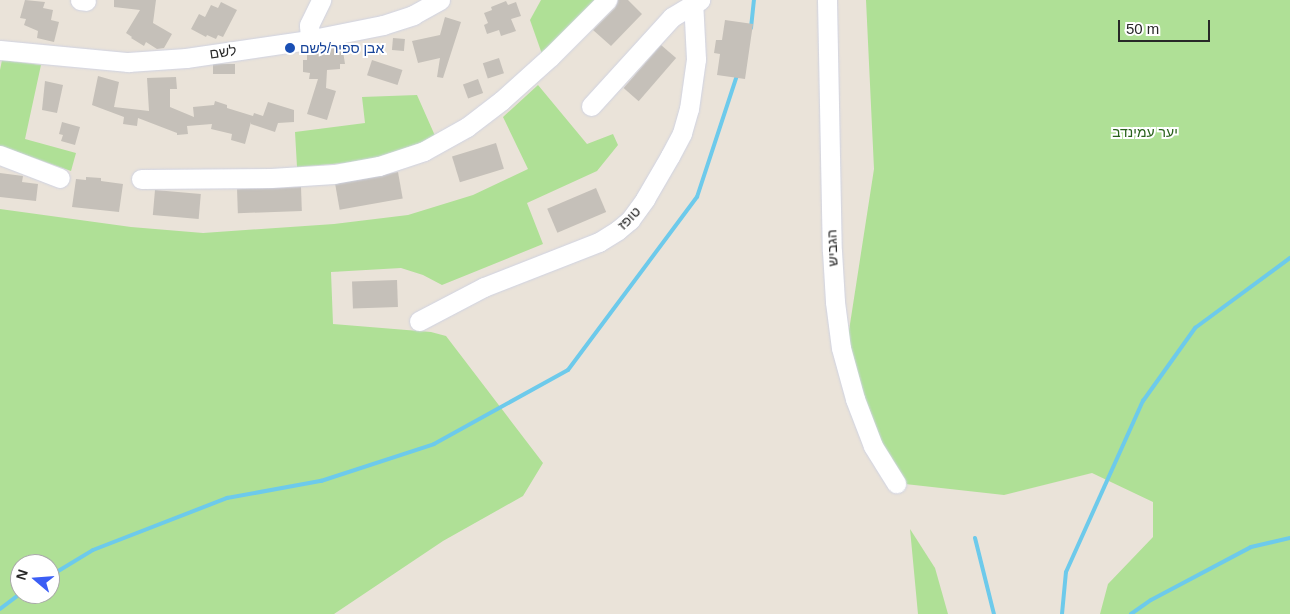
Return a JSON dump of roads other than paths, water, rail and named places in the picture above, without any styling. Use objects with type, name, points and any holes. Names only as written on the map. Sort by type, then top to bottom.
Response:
[{"type":"street","points":[[310,39],[309,25],[321,0]]},
{"type":"street","name":"לשם","points":[[0,50],[110,61],[186,58],[310,39],[399,21],[440,0]]},
{"type":"street","points":[[141,179],[320,175],[379,166],[424,151],[467,127],[501,101],[546,62],[606,0]]},
{"type":"street","name":"הגביש","points":[[827,0],[832,251],[835,302],[840,339],[855,398],[873,446],[896,483]]},
{"type":"street","points":[[591,106],[672,17],[696,1]]},
{"type":"street","name":"טופז","points":[[419,321],[484,287],[599,242],[618,230],[636,213],[676,144],[689,109],[696,59],[696,1]]},
{"type":"street","points":[[0,155],[60,178]]},
{"type":"waterway","points":[[751,28],[754,0]]},
{"type":"waterway","points":[[60,570],[93,550],[227,498],[321,481],[434,444],[568,370],[697,197],[737,75]]},
{"type":"waterway","points":[[1062,614],[1066,572],[1143,401],[1195,328],[1290,258]]},
{"type":"waterway","points":[[975,538],[994,614]]},
{"type":"waterway","points":[[1131,614],[1151,600],[1251,547],[1290,538]]},
{"type":"waterway","points":[[0,609],[10,602]]},
{"type":"place","name":"אבן ספיר/לשם","points":[[290,48]]},
{"type":"park label","name":"יער עמינדב","points":[[1145,132]]}]
